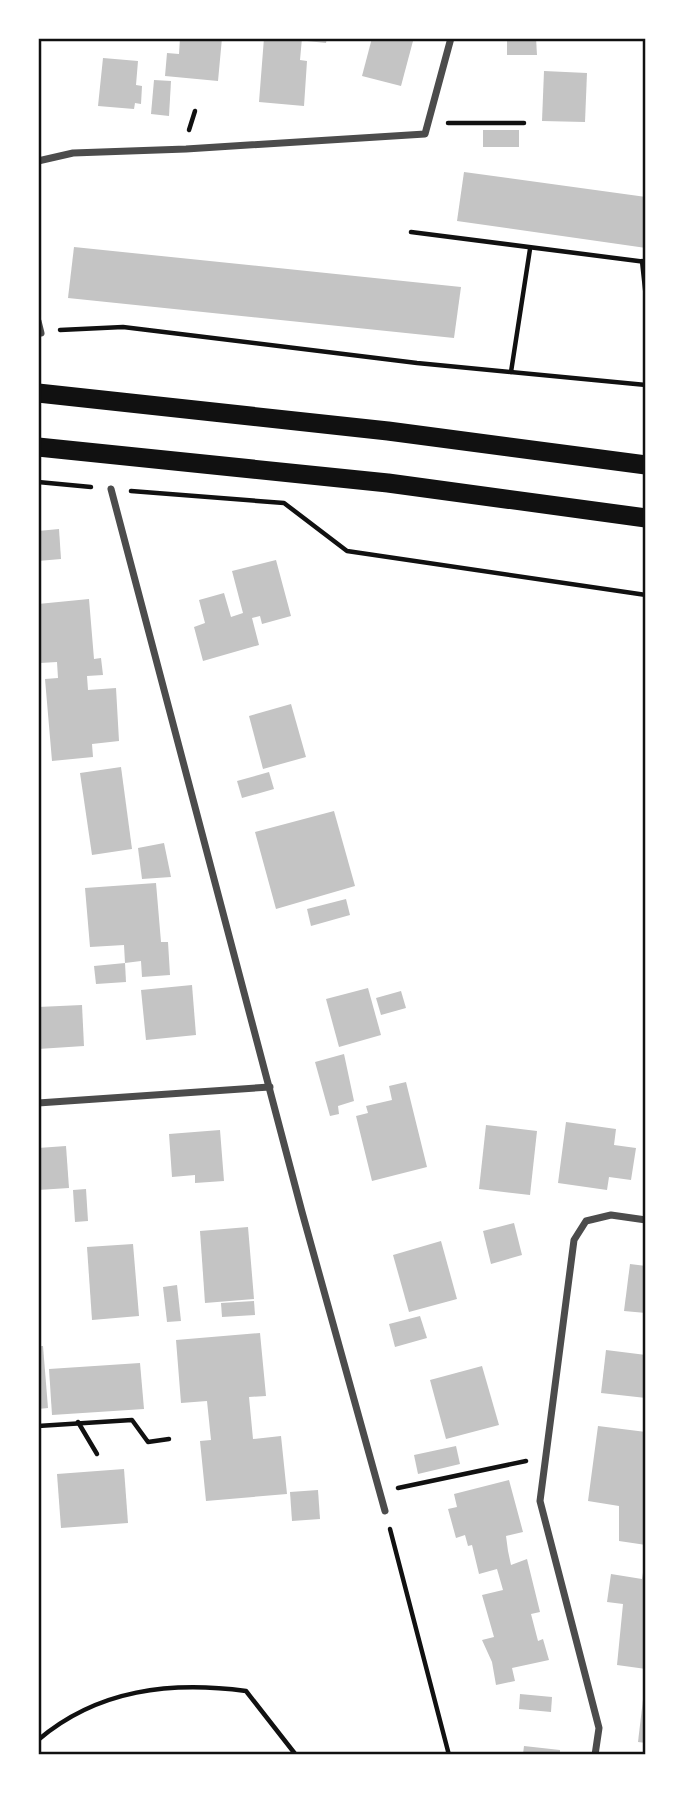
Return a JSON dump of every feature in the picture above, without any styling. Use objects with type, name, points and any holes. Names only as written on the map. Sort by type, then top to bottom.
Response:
[{"type":"highway","points":[[38,393],[388,431],[646,465]]},
{"type":"highway","points":[[38,447],[388,483],[646,518]]},
{"type":"street","points":[[38,161],[73,153],[425,134],[451,38]]},
{"type":"street","points":[[38,321],[41,333]]},
{"type":"street","points":[[111,489],[385,1511]]},
{"type":"street","points":[[38,1103],[270,1087]]},
{"type":"street","points":[[595,1755],[598,1728],[540,1501],[548,1456],[574,1240],[586,1221],[611,1215],[646,1220]]},
{"type":"path","points":[[428,123],[524,123]]},
{"type":"path","points":[[411,232],[530,249],[644,261],[646,298]]},
{"type":"path","points":[[511,372],[530,249]]},
{"type":"path","points":[[41,333],[76,328],[123,327],[646,385]]},
{"type":"path","points":[[38,482],[284,503],[346,551],[646,595]]},
{"type":"path","points":[[38,1426],[132,1420],[148,1442],[169,1439]]},
{"type":"path","points":[[78,1422],[97,1454]]},
{"type":"path","points":[[379,1492],[548,1456]]},
{"type":"path","points":[[385,1511],[449,1755]]},
{"type":"path","points":[[38,1740],[65,1717],[133,1691],[209,1686],[246,1691],[296,1755]]},
{"type":"building","points":[[180,38],[222,38],[218,81],[165,76],[167,53],[179,54]]},
{"type":"building","points":[[264,38],[302,38],[300,60],[307,61],[304,106],[259,102]]},
{"type":"building","points":[[307,38],[327,38],[326,43],[307,41]]},
{"type":"building","points":[[372,38],[413,41],[401,86],[362,76]]},
{"type":"building","points":[[536,38],[537,55],[507,55],[507,40]]},
{"type":"building","points":[[562,38],[587,38],[587,41],[562,41]]},
{"type":"building","points":[[103,58],[138,61],[136,85],[142,86],[141,104],[135,103],[134,109],[98,106]]},
{"type":"building","points":[[544,71],[587,73],[585,122],[542,121]]},
{"type":"building","points":[[154,80],[171,81],[169,116],[151,114]]},
{"type":"building","points":[[483,130],[519,130],[519,147],[483,147]]},
{"type":"building","points":[[464,172],[646,197],[646,248],[457,221]]},
{"type":"building","points":[[74,247],[461,287],[454,338],[68,298]]},
{"type":"building","points":[[59,529],[61,559],[38,561],[38,531]]},
{"type":"building","points":[[276,560],[291,616],[262,624],[260,616],[252,618],[259,645],[203,661],[194,627],[205,623],[199,600],[224,593],[231,617],[243,613],[232,571]]},
{"type":"building","points":[[89,599],[94,659],[101,658],[103,675],[87,676],[88,690],[116,688],[119,741],[92,744],[93,757],[52,761],[45,679],[58,678],[57,662],[40,663],[38,604]]},
{"type":"building","points":[[291,704],[306,757],[263,769],[249,716]]},
{"type":"building","points":[[121,767],[132,849],[92,855],[80,773]]},
{"type":"building","points":[[269,772],[274,789],[242,798],[237,781]]},
{"type":"building","points":[[334,811],[355,886],[276,909],[255,832]]},
{"type":"building","points":[[164,843],[171,877],[142,879],[138,848]]},
{"type":"building","points":[[156,883],[161,942],[168,942],[170,975],[142,977],[141,961],[125,963],[124,945],[90,947],[85,888]]},
{"type":"building","points":[[346,899],[350,915],[311,926],[307,909]]},
{"type":"building","points":[[125,963],[126,982],[96,984],[94,966]]},
{"type":"building","points":[[192,985],[196,1035],[146,1040],[141,990]]},
{"type":"building","points":[[368,988],[381,1035],[339,1047],[326,999]]},
{"type":"building","points":[[401,991],[406,1008],[381,1015],[376,998]]},
{"type":"building","points":[[82,1005],[84,1046],[38,1049],[38,1007]]},
{"type":"building","points":[[344,1054],[354,1101],[338,1106],[339,1114],[330,1116],[315,1062]]},
{"type":"building","points":[[406,1082],[427,1167],[372,1181],[356,1116],[368,1113],[366,1106],[392,1100],[389,1086]]},
{"type":"building","points":[[566,1122],[616,1129],[614,1145],[636,1148],[631,1180],[609,1177],[607,1190],[558,1183]]},
{"type":"building","points":[[486,1125],[537,1131],[530,1195],[479,1189]]},
{"type":"building","points":[[220,1130],[224,1181],[195,1183],[195,1175],[172,1177],[169,1134]]},
{"type":"building","points":[[66,1146],[69,1188],[38,1190],[38,1148]]},
{"type":"building","points":[[86,1189],[88,1221],[75,1222],[73,1190]]},
{"type":"building","points":[[514,1223],[522,1255],[491,1264],[483,1231]]},
{"type":"building","points":[[248,1227],[254,1299],[205,1303],[200,1231]]},
{"type":"building","points":[[441,1241],[457,1299],[409,1312],[393,1255]]},
{"type":"building","points":[[133,1244],[139,1316],[92,1320],[87,1247]]},
{"type":"building","points":[[630,1264],[646,1266],[646,1313],[624,1311]]},
{"type":"building","points":[[177,1285],[181,1321],[167,1322],[163,1287]]},
{"type":"building","points":[[254,1301],[255,1315],[222,1317],[221,1303]]},
{"type":"building","points":[[420,1316],[427,1338],[395,1347],[389,1324]]},
{"type":"building","points":[[260,1333],[266,1396],[249,1397],[253,1439],[281,1436],[287,1494],[206,1501],[200,1441],[211,1440],[207,1401],[181,1403],[176,1340]]},
{"type":"building","points":[[38,1346],[43,1346],[48,1408],[38,1409]]},
{"type":"building","points":[[606,1350],[646,1355],[646,1398],[601,1393]]},
{"type":"building","points":[[140,1363],[144,1409],[52,1415],[49,1369]]},
{"type":"building","points":[[482,1366],[499,1425],[446,1439],[430,1380]]},
{"type":"building","points":[[598,1426],[646,1432],[646,1545],[619,1541],[619,1506],[588,1501]]},
{"type":"building","points":[[456,1446],[460,1464],[418,1474],[414,1455]]},
{"type":"building","points":[[124,1469],[128,1523],[61,1528],[57,1474]]},
{"type":"building","points":[[509,1480],[523,1532],[506,1536],[511,1565],[527,1559],[540,1612],[531,1614],[538,1641],[543,1639],[549,1660],[512,1668],[515,1681],[496,1685],[492,1662],[482,1640],[494,1637],[482,1595],[503,1590],[497,1569],[479,1574],[472,1545],[468,1546],[465,1535],[456,1538],[448,1509],[457,1507],[454,1494]]},
{"type":"building","points":[[318,1490],[320,1519],[292,1521],[290,1492]]},
{"type":"building","points":[[644,1566],[646,1669],[617,1665],[623,1604],[607,1602],[611,1574],[642,1579]]},
{"type":"building","points":[[646,1691],[646,1743],[638,1742]]},
{"type":"building","points":[[520,1694],[552,1697],[551,1712],[519,1709]]},
{"type":"building","points":[[524,1746],[560,1750],[560,1754],[523,1754]]}]
